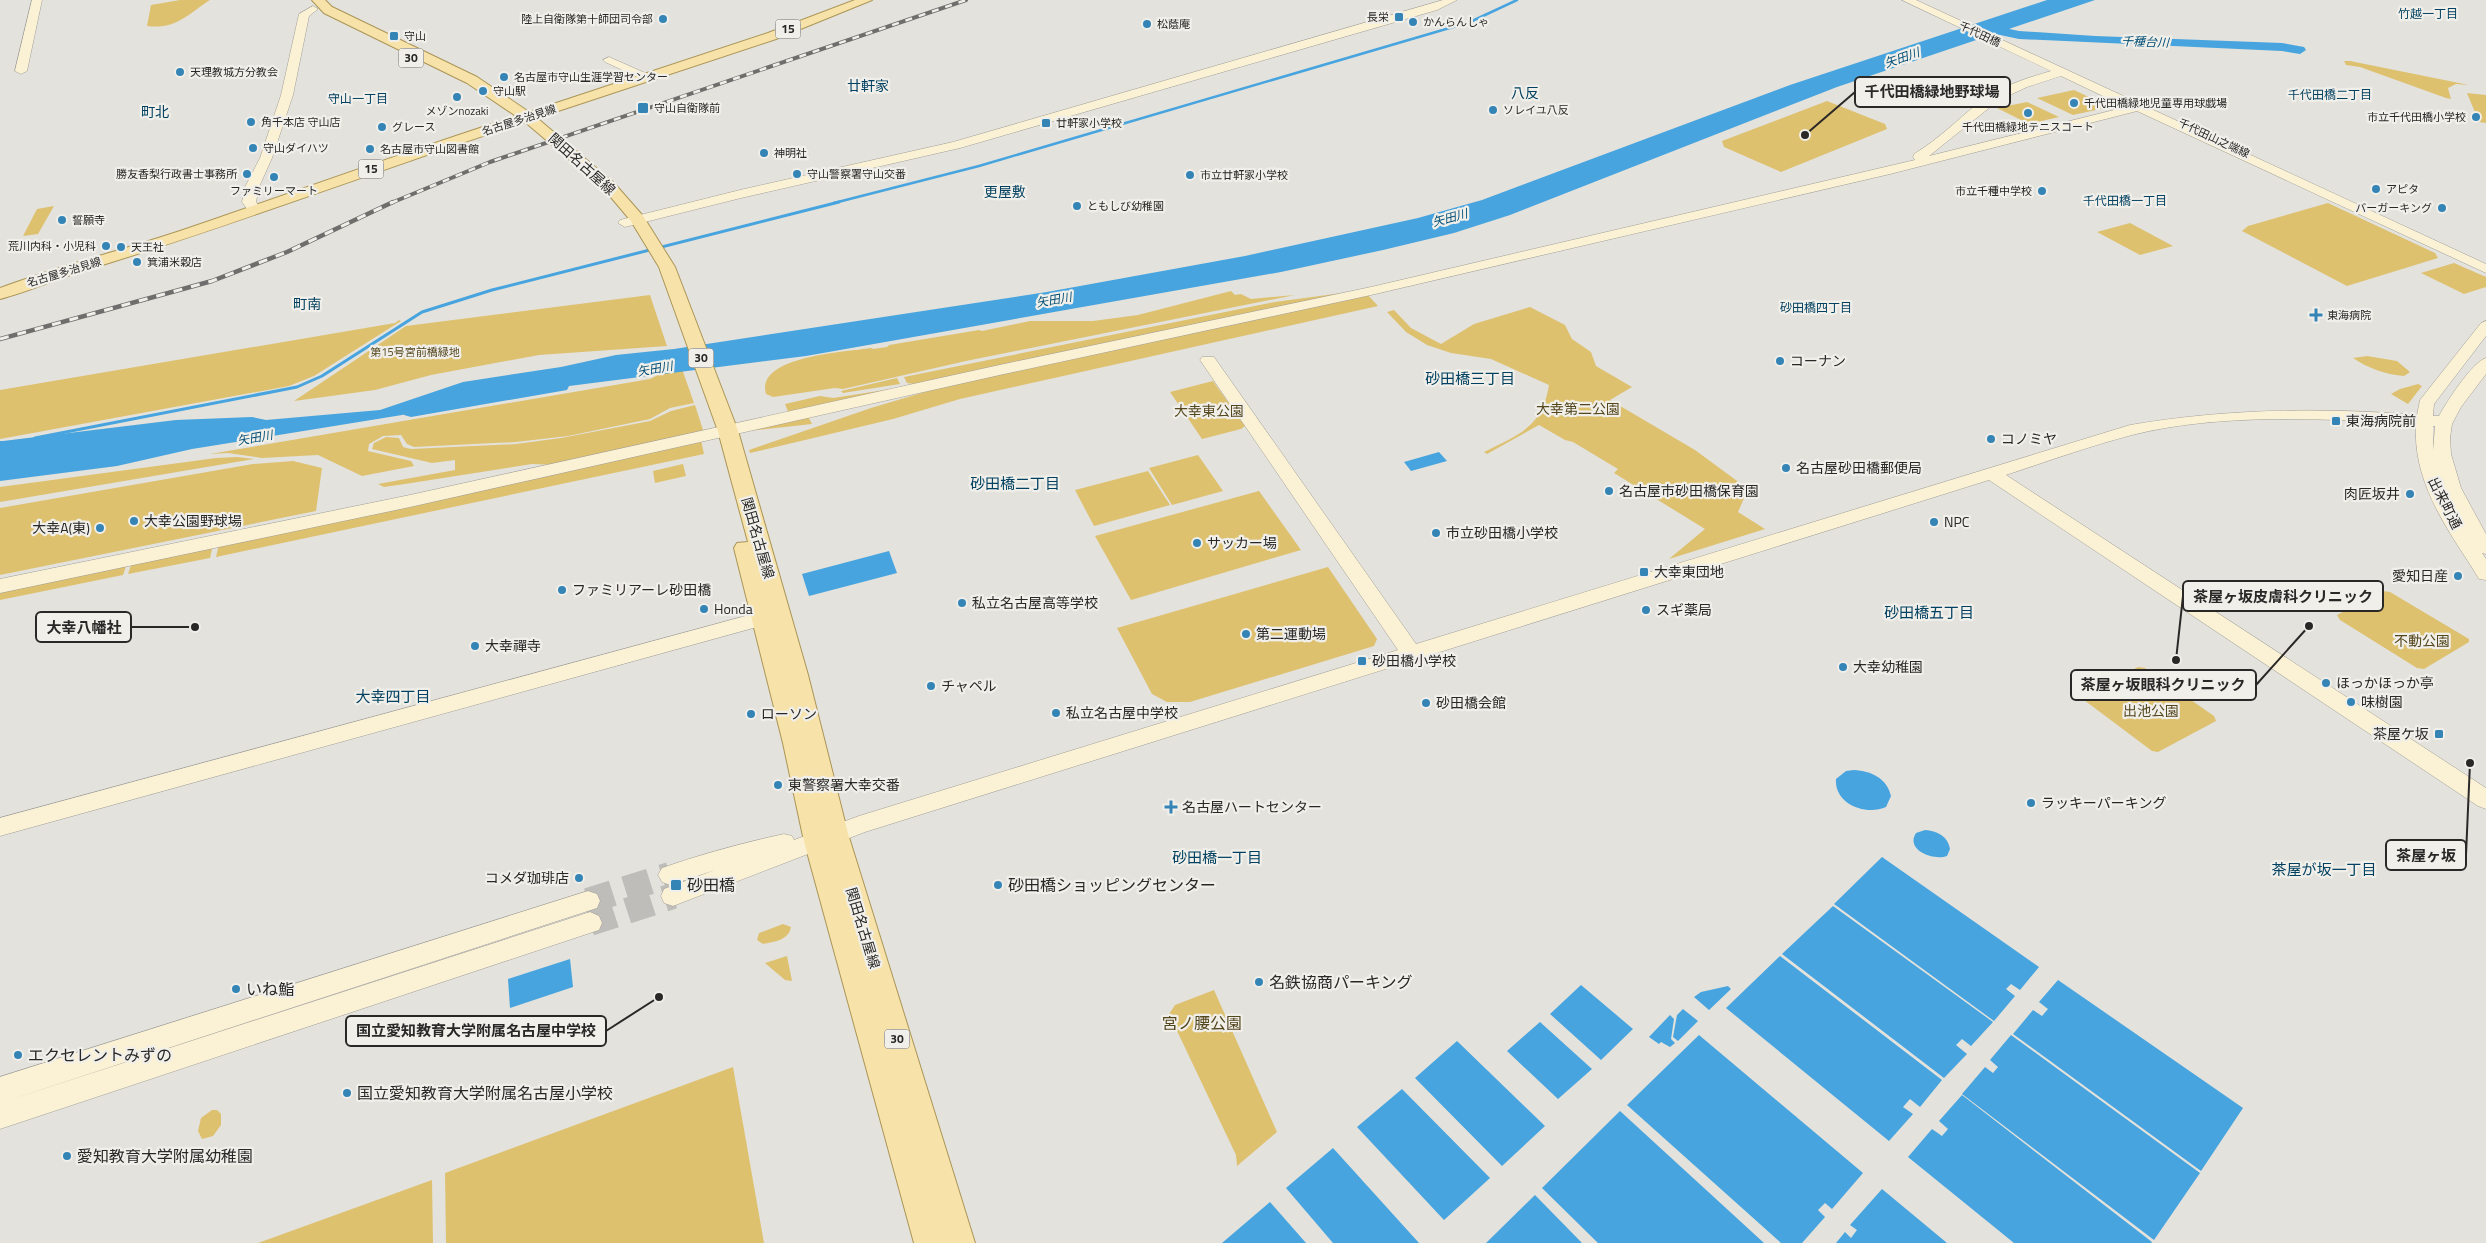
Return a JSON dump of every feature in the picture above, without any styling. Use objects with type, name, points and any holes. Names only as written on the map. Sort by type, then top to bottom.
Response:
[{"type":"main road","name":"名古屋多治見線","points":[[0,294],[51,275],[184,235],[415,153],[772,36],[866,0]]},
{"type":"main road","name":"関田名古屋線","points":[[312,3],[463,83],[521,119],[605,194],[631,221],[647,246],[667,268],[721,432],[756,561],[770,616],[790,725],[832,834],[958,1243]]},
{"type":"main road","name":"関田名古屋線","points":[[832,834],[931,1243]]},
{"type":"street","points":[[21,70],[37,0]]},
{"type":"street","points":[[631,221],[956,145],[1434,8],[1452,0]]},
{"type":"street","name":"千代田橋","points":[[1907,0],[2058,69]]},
{"type":"street","name":"千代田山之端線","points":[[1916,0],[2058,69],[2486,264]]},
{"type":"street","points":[[255,210],[249,202],[252,187],[266,158],[287,95],[294,50],[304,14],[312,3]]},
{"type":"street","points":[[609,60],[648,78]]},
{"type":"street","points":[[1890,170],[1932,148],[1988,102],[2058,69]]},
{"type":"street","points":[[0,586],[410,501],[1004,369],[1380,289],[2147,110]]},
{"type":"street","name":"千代田山之端線","points":[[2314,187],[2486,269]]},
{"type":"street","name":"出来町通","points":[[2486,326],[2426,404],[2424,420],[2426,460],[2433,482],[2486,574]]},
{"type":"street","points":[[1208,360],[1410,652]]},
{"type":"street","name":"出来町通","points":[[2486,363],[2459,397],[2445,422],[2443,458],[2447,479],[2486,548]]},
{"type":"street","points":[[672,885],[1410,652],[2130,430],[2174,421],[2214,416],[2273,414],[2445,422]]},
{"type":"street","points":[[1991,473],[2486,800]]},
{"type":"street","points":[[0,827],[770,616]]},
{"type":"street","points":[[0,1090],[589,912],[0,1116]]},
{"type":"green space","points":[[180,0],[210,0],[174,23],[157,27],[147,26],[151,5]]},
{"type":"green space","points":[[2344,61],[2469,85],[2456,84],[2448,88],[2451,99],[2360,67],[2346,65]]},
{"type":"green space","name":"千代田橋緑地児童専用球戯場","points":[[2074,90],[2110,107],[2073,115],[2037,98]]},
{"type":"green space","points":[[2467,93],[2486,95],[2486,123],[2479,122]]},
{"type":"green space","points":[[1827,101],[1885,124],[1887,129],[1781,172],[1724,147],[1722,141]]},
{"type":"green space","name":"千代田橋緑地テニスコート","points":[[2027,102],[2059,117],[2029,124],[1997,108]]},
{"type":"green space","points":[[2328,203],[2435,253],[2438,258],[2347,286],[2242,231],[2248,226]]},
{"type":"green space","points":[[54,206],[38,234],[23,236],[37,209]]},
{"type":"green space","points":[[2130,223],[2173,246],[2140,255],[2097,232]]},
{"type":"green space","points":[[2454,263],[2486,277],[2486,287],[2464,294],[2421,273]]},
{"type":"green space","points":[[1364,290],[914,384],[907,383],[904,377],[1275,302]]},
{"type":"green space","points":[[1231,291],[1235,295],[1241,294],[1251,299],[1295,295],[966,361],[843,389],[835,388],[773,397],[766,394],[766,381],[774,371],[805,358],[887,347],[889,345],[982,331],[1030,321],[1093,321],[1138,315]]},
{"type":"green space","points":[[1367,294],[1378,306],[960,399],[893,419],[750,453],[749,450],[871,408],[965,380]]},
{"type":"green space","name":"第15号宮前橋緑地","points":[[650,295],[667,346],[539,355],[431,375],[375,390],[294,401],[406,326]]},
{"type":"green space","name":"大幸第二公園","points":[[1530,307],[1565,325],[1572,339],[1591,352],[1596,366],[1632,387],[1610,400],[1695,450],[1748,489],[1738,512],[1765,529],[1669,559],[1705,529],[1614,473],[1618,469],[1573,442],[1565,440],[1539,425],[1487,454],[1484,452],[1518,434],[1535,420],[1546,399],[1549,385],[1491,359],[1451,353],[1427,345],[1406,332],[1387,312],[1394,310],[1411,328],[1441,344],[1474,324]]},
{"type":"green space","points":[[399,320],[401,321],[314,376],[289,386],[0,439],[0,390],[395,323]]},
{"type":"green space","points":[[2367,356],[2397,361],[2410,372],[2404,376],[2391,374],[2371,368],[2353,358]]},
{"type":"green space","points":[[682,369],[694,403],[670,408],[650,419],[568,436],[516,442],[414,447],[407,444],[401,435],[383,436],[369,444],[368,451],[411,461],[414,466],[362,476],[318,455],[262,458],[228,453],[210,454],[650,379]]},
{"type":"green space","points":[[897,378],[900,384],[843,393],[841,391]]},
{"type":"green space","name":"大幸東公園","points":[[1213,381],[1245,426],[1241,429],[1202,439],[1170,392]]},
{"type":"green space","points":[[2418,384],[2422,386],[2408,404],[2391,394],[2400,389]]},
{"type":"green space","points":[[904,387],[789,414],[785,404],[820,396],[833,398]]},
{"type":"green space","points":[[695,405],[704,433],[560,465],[532,464],[384,487],[378,484],[455,470],[455,460],[432,463],[372,449],[374,443],[386,437],[399,438],[403,447],[411,449],[516,444],[561,438],[650,421],[671,411]]},
{"type":"green space","points":[[808,416],[812,424],[748,431]]},
{"type":"green space","points":[[701,440],[704,454],[216,557],[219,544]]},
{"type":"green space","points":[[1198,455],[1223,491],[1172,505],[1149,468]]},
{"type":"green space","points":[[237,457],[254,459],[0,502],[0,487],[216,458]]},
{"type":"green space","name":"大幸公園野球場","points":[[293,461],[322,468],[316,511],[0,575],[0,508],[253,464]]},
{"type":"green space","points":[[683,464],[686,476],[655,483],[653,471]]},
{"type":"green space","points":[[1148,471],[1170,505],[1094,526],[1075,490]]},
{"type":"green space","name":"サッカー場","points":[[1259,491],[1301,550],[1131,600],[1095,536]]},
{"type":"green space","points":[[213,545],[210,558],[128,574],[132,562]]},
{"type":"green space","points":[[127,563],[123,575],[0,600],[0,589]]},
{"type":"green space","name":"第二運動場","points":[[1328,567],[1377,639],[1374,646],[1190,702],[1167,702],[1152,694],[1117,628]]},
{"type":"green space","name":"不動公園","points":[[2383,591],[2390,592],[2469,639],[2469,642],[2424,669],[2417,668],[2340,620],[2337,615]]},
{"type":"green space","name":"出池公園","points":[[2138,667],[2145,668],[2214,716],[2216,721],[2158,752],[2152,751],[2084,700],[2084,694]]},
{"type":"green space","points":[[783,924],[791,927],[784,938],[763,944],[757,940],[759,933]]},
{"type":"green space","points":[[787,956],[792,981],[785,980],[765,963]]},
{"type":"green space","name":"宮ノ腰公園","points":[[1214,990],[1277,1132],[1237,1166],[1236,1155],[1169,1014],[1175,1005]]},
{"type":"green space","points":[[733,1067],[764,1243],[446,1243],[445,1173]]},
{"type":"green space","points":[[212,1110],[217,1110],[221,1114],[221,1125],[213,1136],[202,1139],[198,1131],[201,1118]]},
{"type":"green space","points":[[432,1180],[433,1243],[258,1243]]},
{"type":"water","name":"矢田川","points":[[2047,0],[2095,0],[1837,87],[1510,215],[1454,233],[1383,250],[1281,272],[806,356],[475,398],[402,415],[192,449],[117,466],[0,481],[0,441],[176,420],[252,417],[266,420],[380,410],[463,382],[561,367],[616,355],[674,349],[1047,292],[1245,256],[1418,218],[1482,200],[1790,85]]},
{"type":"water","points":[[1439,452],[1447,461],[1411,471],[1404,462]]},
{"type":"water","points":[[889,551],[897,573],[809,596],[802,574]]},
{"type":"water","points":[[1854,770],[1872,774],[1886,784],[1891,796],[1886,807],[1869,810],[1861,809],[1853,806],[1840,795],[1836,779],[1846,771]]},
{"type":"water","points":[[1925,830],[1938,833],[1947,841],[1950,849],[1947,856],[1935,857],[1922,853],[1917,849],[1914,844],[1916,833]]},
{"type":"water","points":[[1882,857],[2039,967],[2020,990],[2011,984],[2006,989],[2015,996],[1994,1021],[1834,904]]},
{"type":"water","points":[[1833,906],[1993,1022],[1971,1046],[1962,1039],[1956,1045],[1967,1054],[1944,1078],[1782,954]]},
{"type":"water","points":[[1780,956],[1942,1080],[1920,1107],[1910,1099],[1903,1107],[1913,1114],[1889,1141],[1726,1008]]},
{"type":"water","points":[[570,959],[573,987],[510,1008],[508,979]]},
{"type":"water","points":[[2058,980],[2243,1108],[2201,1171],[2013,1034],[2033,1010],[2042,1016],[2048,1009],[2039,1002]]},
{"type":"water","points":[[1581,985],[1633,1029],[1601,1060],[1550,1014]]},
{"type":"water","points":[[1728,986],[1731,989],[1709,1010],[1694,997],[1701,992]]},
{"type":"water","points":[[1683,1009],[1698,1021],[1678,1041],[1673,1037],[1677,1015]]},
{"type":"water","points":[[1670,1015],[1674,1019],[1671,1039],[1675,1043],[1670,1047],[1661,1042],[1659,1044],[1649,1037]]},
{"type":"water","points":[[1540,1022],[1592,1069],[1558,1099],[1507,1051]]},
{"type":"water","points":[[1699,1035],[1863,1173],[1832,1209],[1825,1203],[1818,1210],[1825,1217],[1802,1243],[1781,1243],[1627,1105]]},
{"type":"water","points":[[2011,1035],[2200,1173],[2154,1240],[1962,1094],[1985,1067],[1993,1073],[1998,1067],[1990,1060]]},
{"type":"water","points":[[1457,1041],[1545,1126],[1502,1166],[1415,1078]]},
{"type":"water","points":[[1402,1089],[1490,1178],[1444,1220],[1357,1127]]},
{"type":"water","points":[[1962,1095],[2152,1242],[2014,1243],[1908,1157],[1932,1129],[1942,1136],[1948,1129],[1939,1121]]},
{"type":"water","points":[[1620,1111],[1764,1243],[1598,1243],[1542,1188]]},
{"type":"water","points":[[1333,1148],[1419,1243],[1333,1243],[1286,1188]]},
{"type":"water","points":[[1882,1189],[1947,1243],[1836,1243],[1845,1232],[1851,1238],[1857,1230],[1850,1225]]},
{"type":"water","points":[[1535,1195],[1582,1243],[1486,1243]]},
{"type":"water","points":[[1270,1202],[1306,1243],[1222,1243]]},
{"type":"waterway","points":[[834,203],[979,166],[1470,22],[1517,0]]},
{"type":"waterway","name":"千種台川","points":[[1990,29],[2019,35],[2095,40],[2282,47],[2300,50]]},
{"type":"waterway","points":[[35,438],[297,387],[322,376],[422,312],[492,290],[839,202]]},
{"type":"waterway","name":"矢田川","points":[[411,411],[560,386]]},
{"type":"tunnel","points":[[588,901],[670,875]]},
{"type":"tunnel","points":[[590,923],[673,896]]},
{"type":"railway","points":[[391,203],[490,162],[966,0]]},
{"type":"railway","points":[[0,339],[212,281],[287,252],[393,202]]},
{"type":"place","name":"長栄","points":[[1399,17]]},
{"type":"place","name":"陸上自衛隊第十師団司令部","points":[[663,19]]},
{"type":"place","name":"かんらんしゃ","points":[[1413,22]]},
{"type":"place","name":"松蔭庵","points":[[1147,24]]},
{"type":"place","name":"守山","points":[[394,36]]},
{"type":"place","name":"天理教城方分教会","points":[[180,72]]},
{"type":"place","name":"名古屋市守山生涯学習センター","points":[[504,77]]},
{"type":"place","name":"守山駅","points":[[483,91]]},
{"type":"place","name":"メゾンnozaki","points":[[457,97]]},
{"type":"place","name":"千代田橋緑地児童専用球戯場","points":[[2074,103]]},
{"type":"place","name":"守山自衛隊前","points":[[643,108]]},
{"type":"place","name":"ソレイユ八反","points":[[1493,110]]},
{"type":"place","name":"千代田橋緑地テニスコート","points":[[2028,113]]},
{"type":"place","name":"市立千代田橋小学校","points":[[2476,117]]},
{"type":"place","name":"角千本店 守山店","points":[[251,122]]},
{"type":"place","name":"廿軒家小学校","points":[[1046,123]]},
{"type":"place","name":"グレース","points":[[382,127]]},
{"type":"place","name":"千代田橋緑地野球場","points":[[1805,135]]},
{"type":"place","name":"守山ダイハツ","points":[[253,148]]},
{"type":"place","name":"名古屋市守山図書館","points":[[370,149]]},
{"type":"place","name":"神明社","points":[[764,153]]},
{"type":"place","name":"勝友香梨行政書士事務所","points":[[247,174]]},
{"type":"place","name":"守山警察署守山交番","points":[[797,174]]},
{"type":"place","name":"市立廿軒家小学校","points":[[1190,175]]},
{"type":"place","name":"ファミリーマート","points":[[274,177]]},
{"type":"place","name":"アピタ","points":[[2376,189]]},
{"type":"place","name":"市立千種中学校","points":[[2042,191]]},
{"type":"place","name":"ともしび幼稚園","points":[[1077,206]]},
{"type":"place","name":"バーガーキング","points":[[2442,208]]},
{"type":"place","name":"誓願寺","points":[[62,220]]},
{"type":"place","name":"荒川内科・小児科","points":[[106,246]]},
{"type":"place","name":"天王社","points":[[121,247]]},
{"type":"place","name":"箕浦米穀店","points":[[137,262]]},
{"type":"place","name":"東海病院","points":[[2316,315]]},
{"type":"place","name":"コーナン","points":[[1780,361]]},
{"type":"place","name":"東海病院前","points":[[2336,421]]},
{"type":"place","name":"コノミヤ","points":[[1991,439]]},
{"type":"place","name":"名古屋砂田橋郵便局","points":[[1786,468]]},
{"type":"place","name":"名古屋市砂田橋保育園","points":[[1609,491]]},
{"type":"place","name":"肉匠坂井","points":[[2410,494]]},
{"type":"place","name":"大幸公園野球場","points":[[134,521]]},
{"type":"place","name":"NPC","points":[[1934,522]]},
{"type":"place","name":"大幸A(東)","points":[[100,528]]},
{"type":"place","name":"市立砂田橋小学校","points":[[1436,533]]},
{"type":"place","name":"サッカー場","points":[[1197,543]]},
{"type":"place","name":"大幸東団地","points":[[1644,572]]},
{"type":"place","name":"愛知日産","points":[[2458,576]]},
{"type":"place","name":"ファミリアーレ砂田橋","points":[[562,590]]},
{"type":"place","name":"私立名古屋高等学校","points":[[962,603]]},
{"type":"place","name":"Honda","points":[[704,609]]},
{"type":"place","name":"スギ薬局","points":[[1646,610]]},
{"type":"place","name":"茶屋ヶ坂眼科クリニック","points":[[2309,626]]},
{"type":"place","name":"大幸八幡社","points":[[195,627]]},
{"type":"place","name":"第二運動場","points":[[1246,634]]},
{"type":"place","name":"大幸禪寺","points":[[475,646]]},
{"type":"place","name":"茶屋ヶ坂皮膚科クリニック","points":[[2176,660]]},
{"type":"place","name":"砂田橋小学校","points":[[1362,661]]},
{"type":"place","name":"大幸幼稚園","points":[[1843,667]]},
{"type":"place","name":"ほっかほっか亭","points":[[2326,683]]},
{"type":"place","name":"チャペル","points":[[931,686]]},
{"type":"place","name":"味樹園","points":[[2351,702]]},
{"type":"place","name":"砂田橋会館","points":[[1426,703]]},
{"type":"place","name":"私立名古屋中学校","points":[[1056,713]]},
{"type":"place","name":"ローソン","points":[[751,714]]},
{"type":"place","name":"茶屋ケ坂","points":[[2439,734]]},
{"type":"place","name":"茶屋ヶ坂","points":[[2470,763]]},
{"type":"place","name":"東警察署大幸交番","points":[[778,785]]},
{"type":"place","name":"ラッキーパーキング","points":[[2031,803]]},
{"type":"place","name":"名古屋ハートセンター","points":[[1171,807]]},
{"type":"place","name":"コメダ珈琲店","points":[[579,878]]},
{"type":"place","name":"砂田橋","points":[[676,885]]},
{"type":"place","name":"砂田橋ショッピングセンター","points":[[998,885]]},
{"type":"place","name":"名鉄協商パーキング","points":[[1259,982]]},
{"type":"place","name":"いね鮨","points":[[236,989]]},
{"type":"place","name":"国立愛知教育大学附属名古屋中学校","points":[[659,997]]},
{"type":"place","name":"エクセレントみずの","points":[[18,1055]]},
{"type":"place","name":"国立愛知教育大学附属名古屋小学校","points":[[347,1093]]},
{"type":"place","name":"愛知教育大学附属幼稚園","points":[[67,1156]]},
{"type":"district","name":"竹越一丁目","points":[[2428,14]]},
{"type":"district","name":"廿軒家","points":[[868,86]]},
{"type":"district","name":"八反","points":[[1525,93]]},
{"type":"district","name":"千代田橋二丁目","points":[[2330,95]]},
{"type":"district","name":"守山一丁目","points":[[358,99]]},
{"type":"district","name":"町北","points":[[155,112]]},
{"type":"district","name":"更屋敷","points":[[1005,192]]},
{"type":"district","name":"千代田橋一丁目","points":[[2125,201]]},
{"type":"district","name":"町南","points":[[307,304]]},
{"type":"district","name":"砂田橋四丁目","points":[[1816,308]]},
{"type":"district","name":"砂田橋三丁目","points":[[1470,379]]},
{"type":"district","name":"砂田橋二丁目","points":[[1015,484]]},
{"type":"district","name":"砂田橋五丁目","points":[[1929,613]]},
{"type":"district","name":"大幸四丁目","points":[[393,697]]},
{"type":"district","name":"砂田橋一丁目","points":[[1217,858]]},
{"type":"district","name":"茶屋が坂一丁目","points":[[2324,870]]}]
